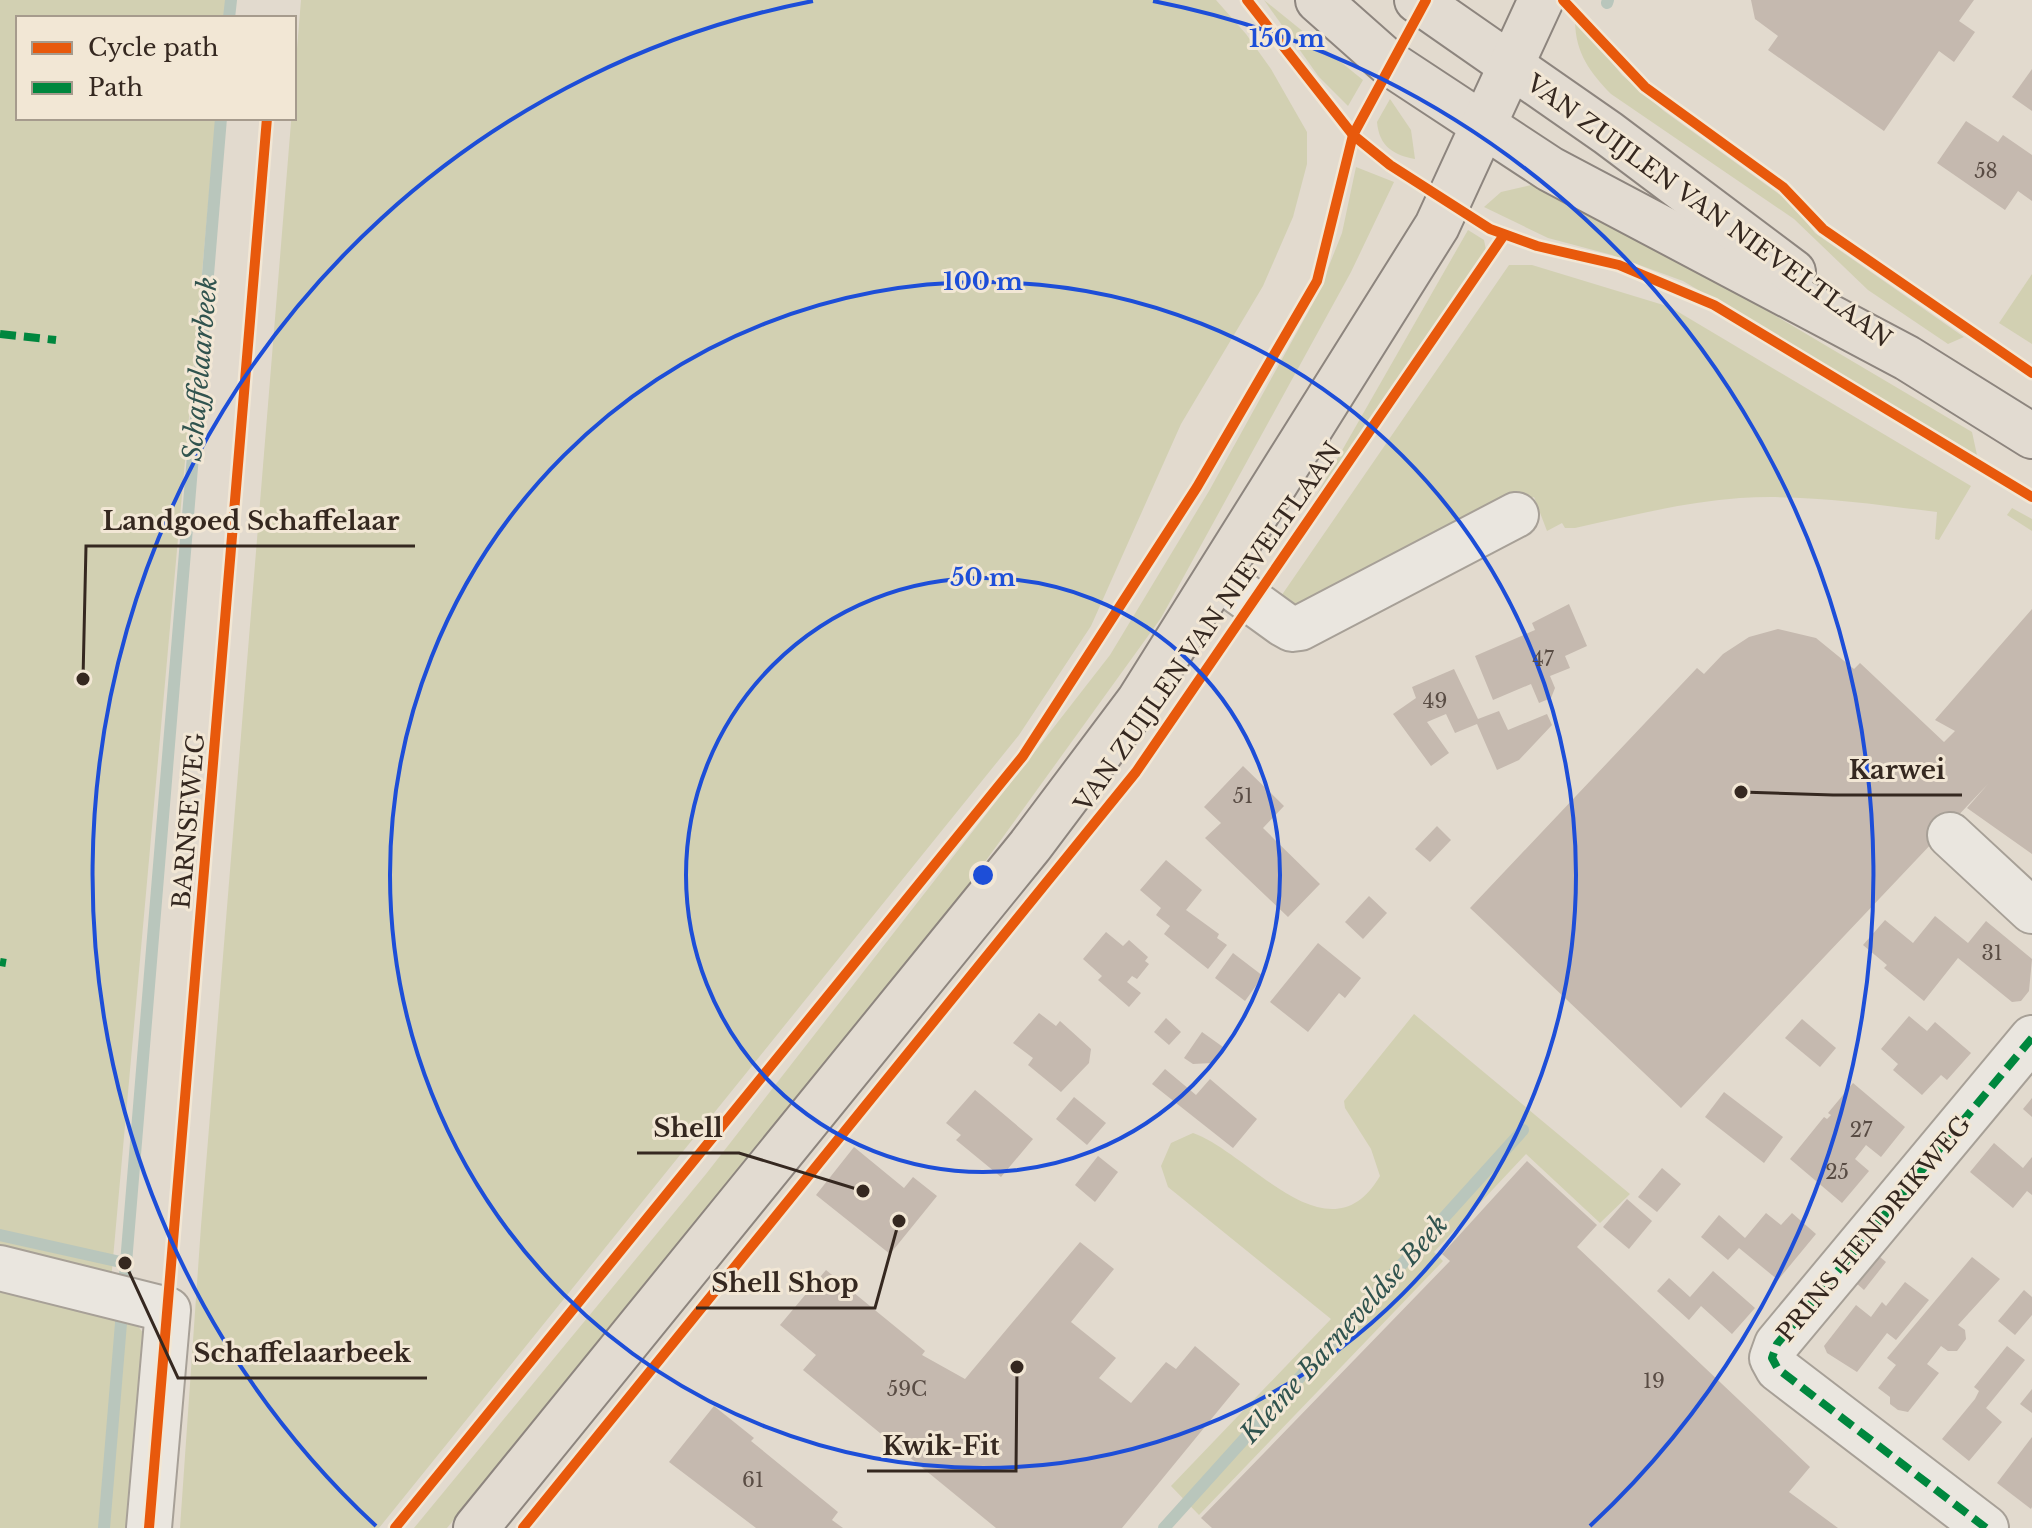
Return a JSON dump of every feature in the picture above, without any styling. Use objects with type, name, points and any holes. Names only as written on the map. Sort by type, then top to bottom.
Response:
[{"type":"main road","points":[[1318,0],[1389,63],[1485,123],[1541,0]]},
{"type":"main road","name":"VAN ZUIJLEN VAN NIEVELTLAAN","points":[[1417,0],[1608,133],[1907,358]]},
{"type":"main road","name":"VAN ZUIJLEN VAN NIEVELTLAAN","points":[[476,1528],[1030,846],[1139,701],[1437,226],[1485,123],[1550,169],[1907,358],[2032,436]]},
{"type":"street","name":"VAN ZUIJLEN VAN NIEVELTLAAN","points":[[1218,577],[1283,624],[1292,629],[1300,628],[1516,515]]},
{"type":"street","points":[[1950,835],[2032,911]]},
{"type":"street","name":"PRINS HENDRIKWEG","points":[[1986,1528],[1778,1369],[1772,1358],[1777,1344],[2032,1038]]},
{"type":"street","points":[[0,1268],[141,1302],[149,1528]]},
{"type":"shaded area","points":[[0,0],[226,0],[225,16],[16,16],[16,120],[216,120],[108,1314],[134,1321],[147,1338],[135,1528],[0,1528]]},
{"type":"shaded area","points":[[301,0],[1216,0],[1271,69],[1307,132],[1307,164],[1293,217],[1263,286],[1181,424],[1091,626],[1019,735],[379,1528],[180,1528],[201,1226],[291,120],[296,120],[296,61]]},
{"type":"shaded area","points":[[1264,0],[1363,80],[1348,106],[1319,77]]},
{"type":"shaded area","points":[[1575,22],[1589,34],[1622,75],[1664,111],[1790,202],[1815,233],[1964,337],[1948,344],[1868,290],[1794,219],[1611,94],[1586,62],[1578,44]]},
{"type":"shaded area","points":[[1390,99],[1411,130],[1415,159],[1388,148],[1378,130],[1377,122]]},
{"type":"shaded area","points":[[1356,167],[1394,182],[1351,272],[1161,618],[964,891],[452,1522],[447,1528],[414,1528],[706,1174],[1110,655],[1209,491],[1317,296],[1342,233]]},
{"type":"shaded area","points":[[1531,185],[1578,199],[1972,432],[1977,455],[1683,281],[1612,255],[1548,238],[1484,207],[1501,192]]},
{"type":"shaded area","points":[[1468,230],[1484,240],[1486,250],[1296,531]]},
{"type":"shaded area","points":[[1509,265],[1532,265],[1670,307],[1971,486],[1939,540],[1935,539],[1937,512],[1789,497],[1698,503],[1575,528],[1565,528],[1562,523],[1547,531],[1534,497],[1416,549],[1303,609],[1277,602]]},
{"type":"shaded area","points":[[2032,274],[2032,344],[1999,323]]},
{"type":"shaded area","points":[[2012,508],[2032,519],[2032,531],[2007,515]]},
{"type":"shaded area","points":[[1414,1014],[1630,1194],[1600,1223],[1526,1154],[1434,1252],[1443,1261],[1199,1515],[1171,1486],[1331,1319],[1168,1187],[1161,1166],[1171,1143],[1193,1133],[1215,1144],[1289,1195],[1313,1206],[1337,1209],[1360,1200],[1380,1176],[1371,1149],[1345,1108],[1344,1101]]},
{"type":"building","points":[[1751,0],[1974,0],[1959,21],[1975,32],[1954,62],[1939,51],[1884,131],[1768,50],[1778,36],[1755,19]]},
{"type":"building","points":[[2032,69],[2032,111],[2012,97]]},
{"type":"building","points":[[1966,121],[1998,142],[2003,135],[2032,155],[2032,201],[2018,191],[2005,210],[1937,163]]},
{"type":"building","points":[[1569,604],[1587,646],[1565,656],[1570,668],[1550,676],[1555,688],[1551,698],[1539,703],[1531,684],[1493,700],[1475,656],[1535,630],[1532,623]]},
{"type":"building","points":[[2032,609],[2032,854],[1967,808],[1988,784],[1681,1108],[1470,908],[1697,668],[1704,674],[1723,654],[1749,637],[1778,629],[1816,638],[1854,669],[1860,663],[1944,742],[1955,731],[1935,720]]},
{"type":"building","points":[[1454,669],[1478,719],[1499,711],[1508,730],[1547,714],[1552,725],[1519,760],[1497,770],[1477,724],[1455,733],[1446,714],[1427,722],[1449,753],[1431,766],[1393,714],[1416,698],[1412,687]]},
{"type":"building","points":[[1243,766],[1284,806],[1263,828],[1320,884],[1288,917],[1205,838],[1221,823],[1204,807]]},
{"type":"building","points":[[1437,826],[1451,840],[1430,862],[1415,849]]},
{"type":"building","points":[[1166,860],[1202,890],[1186,910],[1219,934],[1217,938],[1227,945],[1208,969],[1164,934],[1170,926],[1156,915],[1161,908],[1140,890]]},
{"type":"building","points":[[1369,896],[1387,913],[1363,939],[1345,922]]},
{"type":"building","points":[[1935,916],[1968,943],[1986,921],[2032,959],[2029,991],[2021,1001],[2012,1002],[1958,958],[1924,1001],[1884,968],[1887,965],[1863,945],[1885,920],[1913,943]]},
{"type":"building","points":[[1106,932],[1123,946],[1129,940],[1148,957],[1145,961],[1149,964],[1137,979],[1132,976],[1127,982],[1141,993],[1129,1007],[1098,980],[1102,976],[1083,959]]},
{"type":"building","points":[[1318,943],[1361,978],[1345,998],[1339,993],[1308,1032],[1270,1002]]},
{"type":"building","points":[[1233,953],[1263,976],[1245,1001],[1215,978]]},
{"type":"building","points":[[1039,1013],[1056,1026],[1060,1021],[1091,1049],[1089,1063],[1061,1092],[1028,1065],[1033,1058],[1013,1043]]},
{"type":"building","points":[[1909,1016],[1927,1031],[1935,1022],[1971,1053],[1947,1080],[1941,1075],[1922,1095],[1893,1070],[1898,1064],[1881,1049]]},
{"type":"building","points":[[1166,1018],[1181,1032],[1169,1045],[1154,1032]]},
{"type":"building","points":[[1802,1019],[1836,1048],[1820,1067],[1785,1038]]},
{"type":"building","points":[[1202,1032],[1223,1047],[1212,1063],[1193,1064],[1184,1058]]},
{"type":"building","points":[[1165,1069],[1196,1095],[1210,1079],[1257,1119],[1233,1148],[1152,1084]]},
{"type":"building","points":[[1853,1083],[1905,1127],[1881,1157],[1866,1145],[1855,1159],[1869,1171],[1842,1203],[1790,1159],[1824,1117],[1827,1119],[1831,1115],[1828,1113]]},
{"type":"building","points":[[975,1090],[1033,1139],[1001,1177],[956,1140],[961,1135],[946,1123]]},
{"type":"building","points":[[1724,1092],[1783,1137],[1764,1163],[1705,1117]]},
{"type":"building","points":[[1074,1097],[1106,1123],[1087,1145],[1056,1119]]},
{"type":"building","points":[[2032,1098],[2032,1117],[2023,1109]]},
{"type":"building","points":[[1994,1143],[2023,1168],[2032,1157],[2032,1195],[2027,1191],[2013,1208],[1970,1172]]},
{"type":"building","points":[[854,1147],[904,1188],[913,1177],[937,1196],[890,1254],[816,1195]]},
{"type":"building","points":[[1098,1156],[1118,1172],[1095,1202],[1075,1185]]},
{"type":"building","points":[[1527,1161],[1597,1225],[1577,1247],[1810,1467],[1789,1492],[1838,1528],[1212,1528],[1201,1518],[1450,1261],[1442,1254]]},
{"type":"building","points":[[1662,1168],[1681,1184],[1657,1212],[1638,1197]]},
{"type":"building","points":[[1627,1199],[1652,1221],[1629,1249],[1603,1227]]},
{"type":"building","points":[[1766,1213],[1781,1225],[1792,1213],[1816,1234],[1778,1280],[1739,1248],[1728,1260],[1701,1237],[1719,1215],[1745,1238]]},
{"type":"building","points":[[1080,1242],[1114,1269],[1071,1322],[1116,1358],[1099,1378],[1131,1403],[1166,1362],[1176,1369],[1195,1346],[1240,1384],[1122,1528],[996,1528],[803,1370],[816,1355],[780,1325],[826,1270],[925,1351],[922,1355],[965,1379]]},
{"type":"building","points":[[1868,1247],[1886,1262],[1864,1290],[1846,1274]]},
{"type":"building","points":[[1972,1257],[2000,1279],[1958,1325],[1965,1330],[1966,1339],[1957,1351],[1948,1351],[1941,1346],[1927,1364],[1939,1373],[1908,1412],[1898,1410],[1890,1404],[1890,1397],[1878,1388],[1896,1365],[1887,1358]]},
{"type":"building","points":[[1713,1271],[1755,1308],[1732,1334],[1701,1306],[1689,1320],[1657,1291],[1669,1278],[1690,1297]]},
{"type":"building","points":[[1905,1282],[1929,1300],[1896,1340],[1887,1333],[1857,1372],[1827,1353],[1824,1346],[1856,1305],[1871,1317],[1882,1302],[1886,1306]]},
{"type":"building","points":[[2024,1290],[2032,1297],[2032,1315],[2015,1335],[1998,1321]]},
{"type":"building","points":[[2007,1346],[2025,1360],[1986,1408],[2002,1422],[1969,1461],[1942,1439],[1975,1399],[1979,1391],[1974,1387]]},
{"type":"building","points":[[2032,1389],[2032,1413],[2020,1404]]},
{"type":"building","points":[[714,1406],[754,1438],[751,1441],[838,1512],[832,1520],[843,1528],[756,1528],[669,1462]]},
{"type":"building","points":[[2032,1437],[2032,1507],[2031,1509],[1997,1483]]},
{"type":"waterway","name":"Schaffelaarbeek","points":[[229,16],[231,0]]},
{"type":"waterway","name":"Schaffelaarbeek","points":[[104,1528],[221,120]]},
{"type":"waterway","name":"Kleine Barneveldse Beek","points":[[1164,1528],[1523,1130]]},
{"type":"waterway","points":[[0,1235],[125,1263]]},
{"type":"marked path","points":[[0,334],[56,340]]},
{"type":"marked path","points":[[0,962],[6,963]]},
{"type":"marked path","points":[[1986,1528],[1778,1369],[1772,1358],[1777,1344],[2032,1038]]},
{"type":"cycle path","points":[[1247,0],[1353,135],[1390,165],[1490,229],[1537,246],[1619,265],[1714,305],[2032,497]]},
{"type":"cycle path","points":[[395,1528],[1023,756],[1197,487],[1317,281],[1353,135],[1426,0]]},
{"type":"cycle path","points":[[1563,0],[1645,87],[1783,187],[1823,229],[2032,373]]},
{"type":"cycle path","name":"BARNSEWEG","points":[[149,1528],[267,120]]},
{"type":"cycle path","points":[[523,1528],[1136,772],[1504,235]]},
{"type":"place","name":"Landgoed Schaffelaar","points":[[83,679]]},
{"type":"place","name":"Karwei","points":[[1741,792]]},
{"type":"place","name":"Shell","points":[[863,1191]]},
{"type":"place","name":"Shell Shop","points":[[899,1221]]},
{"type":"place","name":"Schaffelaarbeek","points":[[125,1263]]},
{"type":"place","name":"Kwik-Fit","points":[[1017,1367]]}]
